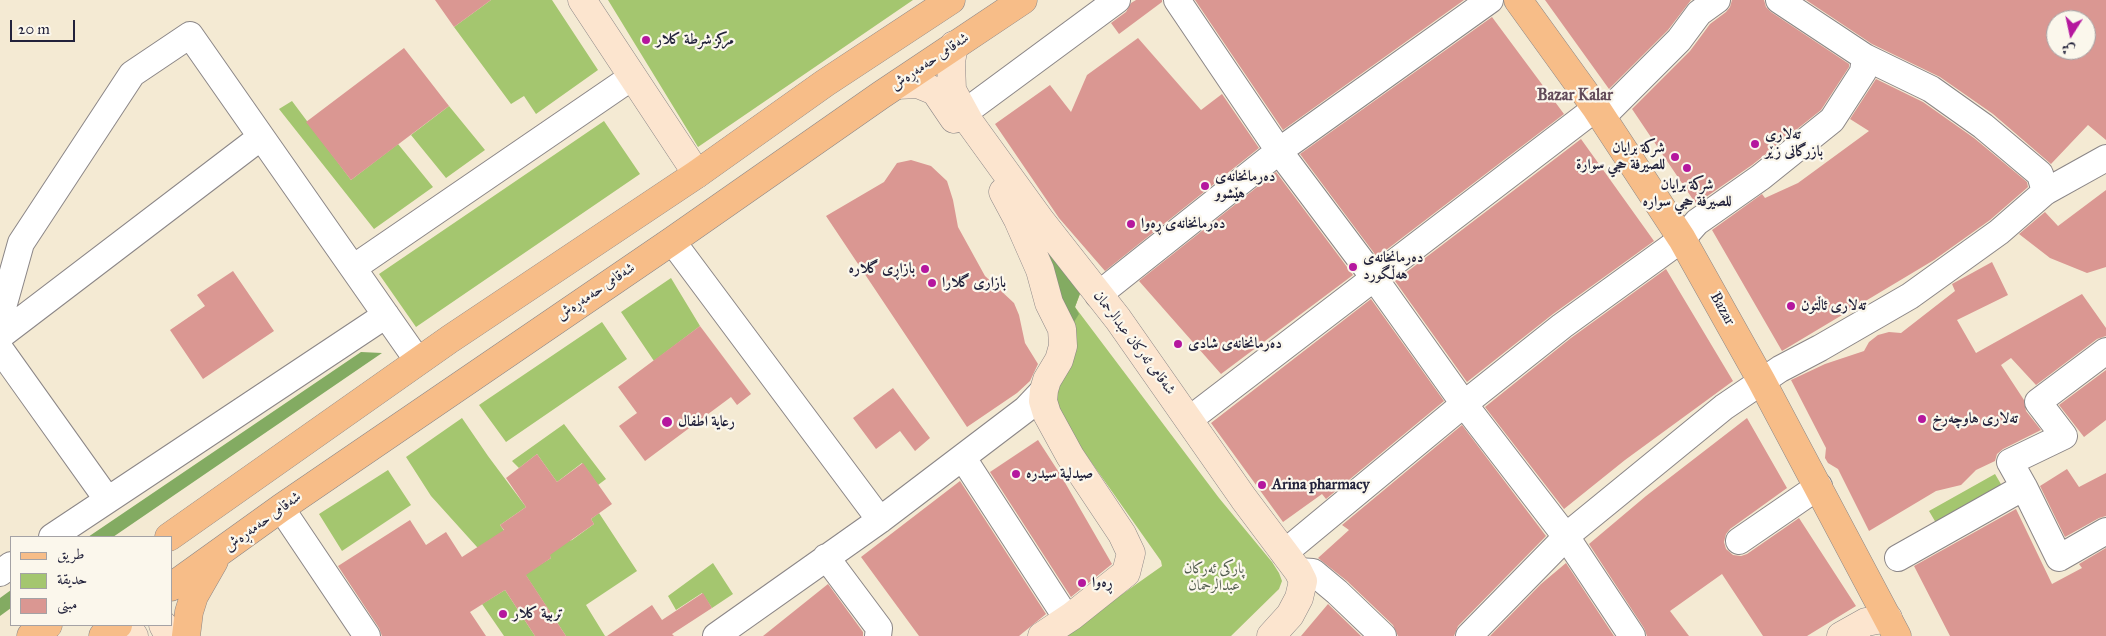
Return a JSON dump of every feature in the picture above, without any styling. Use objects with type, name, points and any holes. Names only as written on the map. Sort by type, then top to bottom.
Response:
[{"type":"main road","points":[[170,536],[418,361],[697,174],[825,83],[950,0]]},
{"type":"main road","name":"شەقامی حەمەڕەش","points":[[172,586],[281,508],[672,241],[954,45],[1023,0]]},
{"type":"main road","name":"Bazar","points":[[1518,0],[1599,113],[1682,239],[1819,486],[1893,627]]},
{"type":"main road","points":[[186,636],[189,612],[194,596],[219,554]]},
{"type":"main road","points":[[31,636],[46,626]]},
{"type":"main road","points":[[103,636],[117,626]]},
{"type":"street","points":[[582,0],[697,174]]},
{"type":"street","points":[[964,113],[1117,0]]},
{"type":"street","points":[[1098,295],[1279,151],[1490,0]]},
{"type":"street","points":[[1190,419],[1375,278],[1599,113],[1679,40],[1698,13],[1717,0]]},
{"type":"street","points":[[1779,0],[1864,57],[1931,90],[1983,126],[2040,174],[2045,192]]},
{"type":"street","points":[[1188,4],[1279,151],[1375,278],[1464,404],[1566,538],[1632,636]]},
{"type":"street","points":[[0,318],[21,243],[132,74],[190,35],[418,361]]},
{"type":"street","name":"شەقامی ئەرکان عبدالرحمان","points":[[954,45],[950,68],[952,90],[1033,228],[1040,270],[1049,303],[1062,329],[1064,346],[1060,360],[1047,380],[1044,390]]},
{"type":"street","points":[[1291,562],[1464,404],[1562,326],[1682,239],[1697,222],[1761,177],[1832,120],[1863,72],[1864,57]]},
{"type":"street","points":[[353,268],[632,77]]},
{"type":"street","name":"شەقامی ئەرکان عبدالرحمان","points":[[896,85],[918,84],[935,91],[1008,200],[1114,313],[1190,419],[1244,499],[1291,562]]},
{"type":"street","points":[[0,336],[261,137]]},
{"type":"street","points":[[1469,636],[1566,538],[1717,413],[1761,380],[1910,296],[1999,232],[2045,192],[2106,158]]},
{"type":"street","points":[[672,241],[880,520]]},
{"type":"street","points":[[53,536],[386,315]]},
{"type":"street","points":[[0,349],[107,499]]},
{"type":"street","points":[[2106,351],[2038,402],[2064,436],[2010,462],[2059,558],[2106,531]]},
{"type":"street","points":[[716,636],[880,520],[1026,409],[1044,390]]},
{"type":"street","points":[[1042,636],[1072,616],[1126,573],[1130,564],[1131,553],[1122,534],[1070,456],[1054,428],[1043,401],[1044,390]]},
{"type":"street","points":[[962,458],[1062,611],[1072,616]]},
{"type":"street","points":[[1739,541],[1819,486]]},
{"type":"street","points":[[1898,558],[2024,487]]},
{"type":"street","points":[[281,508],[367,636]]},
{"type":"street","points":[[826,557],[878,626],[880,631],[878,636]]},
{"type":"street","points":[[1271,636],[1290,615],[1299,598],[1303,581],[1291,562]]},
{"type":"street","points":[[1291,562],[1313,572],[1383,636]]},
{"type":"street","points":[[1841,636],[1866,622],[1893,627]]},
{"type":"green space","points":[[491,0],[552,0],[598,70],[536,114],[524,96],[511,104],[454,27]]},
{"type":"green space","points":[[608,0],[913,0],[698,147]]},
{"type":"green space","points":[[292,101],[351,180],[398,144],[433,187],[374,229],[279,109]]},
{"type":"green space","points":[[449,106],[485,150],[446,178],[411,135]]},
{"type":"green space","points":[[604,121],[640,174],[416,327],[379,274]]},
{"type":"green space","name":"پارکی ئەرکان عبدالرحمان","points":[[1039,240],[1080,294],[1075,307],[1219,498],[1279,573],[1282,581],[1279,589],[1231,636],[1063,636],[1162,566],[1161,561],[1070,432],[1051,401],[1058,377]]},
{"type":"green space","points":[[1039,240],[1082,288],[1075,307],[1079,314],[1069,330]]},
{"type":"green space","points":[[671,278],[700,326],[654,361],[621,312]]},
{"type":"green space","points":[[602,322],[627,359],[506,442],[479,405]]},
{"type":"green space","points":[[361,352],[382,353],[114,536],[89,536]]},
{"type":"green space","points":[[462,418],[526,507],[500,525],[517,549],[489,567],[477,547],[431,496],[406,457]]},
{"type":"green space","points":[[564,424],[606,479],[598,485],[582,463],[557,482],[537,454],[519,468],[512,461]]},
{"type":"green space","points":[[388,470],[411,505],[342,551],[319,514]]},
{"type":"green space","points":[[1995,474],[2005,491],[1939,528],[1929,511]]},
{"type":"green space","points":[[599,513],[637,571],[586,605],[605,636],[566,636],[525,574],[551,558],[545,548],[572,540],[594,524],[591,519]]},
{"type":"green space","points":[[713,563],[733,594],[712,608],[702,593],[676,610],[668,596]]},
{"type":"green space","points":[[505,590],[535,636],[504,636],[482,604]]},
{"type":"green space","points":[[10,591],[10,609],[0,616],[0,598]]},
{"type":"building","points":[[435,0],[491,0],[454,27]]},
{"type":"building","points":[[1136,0],[1162,0],[1162,2],[1119,34],[1111,23],[1126,12],[1131,3]]},
{"type":"building","points":[[1195,0],[1464,0],[1283,130]]},
{"type":"building","points":[[1545,0],[1691,0],[1668,30],[1609,89]]},
{"type":"building","points":[[1732,0],[1764,0],[1766,7],[1771,12],[1849,64],[1849,67],[1821,110],[1752,165],[1696,204],[1632,109],[1690,51],[1710,24],[1726,12]]},
{"type":"building","points":[[1806,0],[2106,0],[2106,140],[2088,125],[2051,164],[1993,114],[1940,77],[1872,44]]},
{"type":"building","points":[[1492,17],[1564,114],[1377,257],[1300,154]]},
{"type":"building","points":[[1138,38],[1201,110],[1222,94],[1259,148],[1105,271],[1059,218],[995,124],[1050,85],[1071,112],[1087,75]]},
{"type":"building","points":[[404,48],[449,106],[351,180],[306,122]]},
{"type":"building","points":[[1876,79],[1923,102],[1974,138],[2027,182],[2028,187],[1990,220],[1934,260],[1782,351],[1712,230],[1762,194],[1765,198],[1798,183],[1869,131],[1850,119]]},
{"type":"building","points":[[1581,139],[1654,241],[1553,314],[1467,382],[1395,281]]},
{"type":"building","name":"بازاری گلارا","points":[[911,160],[931,166],[947,181],[958,227],[985,276],[1014,303],[1019,315],[1025,343],[1038,364],[1030,381],[1017,393],[967,427],[826,216],[884,182],[897,163]]},
{"type":"building","points":[[1276,172],[1353,275],[1221,374],[1139,281]]},
{"type":"building","points":[[2106,190],[2106,267],[2087,273],[2050,258],[2019,234],[2045,212],[2058,226]]},
{"type":"building","name":"تەلاری هاوچەرخ","points":[[1992,262],[2008,295],[1957,320],[1976,353],[2082,294],[2106,328],[2106,336],[2097,339],[2036,385],[2011,358],[2001,365],[2024,400],[2026,411],[2041,430],[2003,449],[1997,454],[1995,461],[1976,470],[1961,485],[1936,491],[1869,531],[1838,469],[1828,463],[1825,458],[1826,448],[1791,380],[1825,364],[1864,351],[1869,342],[1878,335],[1889,332],[1901,333],[1955,291],[1952,284]]},
{"type":"building","points":[[1666,269],[1733,381],[1625,460],[1564,509],[1485,407],[1571,338]]},
{"type":"building","points":[[233,271],[274,331],[203,379],[170,330],[205,306],[197,295]]},
{"type":"building","points":[[1371,299],[1444,401],[1326,499],[1322,494],[1283,522],[1211,423]]},
{"type":"building","points":[[700,326],[751,394],[737,405],[731,397],[645,461],[619,426],[637,413],[618,387]]},
{"type":"building","points":[[2106,370],[2106,420],[2084,437],[2059,405]]},
{"type":"building","points":[[893,388],[930,438],[915,451],[900,431],[876,449],[853,418]]},
{"type":"building","points":[[1747,418],[1787,488],[1730,529],[1726,534],[1724,542],[1726,549],[1733,555],[1741,556],[1747,554],[1799,518],[1856,606],[1807,636],[1763,636],[1722,574],[1670,611],[1689,636],[1647,636],[1644,628],[1589,544],[1646,496]]},
{"type":"building","points":[[1462,425],[1546,536],[1458,626],[1454,636],[1398,636],[1393,625],[1347,581],[1318,558],[1349,530],[1342,525]]},
{"type":"building","points":[[1038,440],[1112,564],[1071,597],[990,472]]},
{"type":"building","points":[[537,454],[557,482],[583,463],[612,504],[591,519],[594,524],[550,555],[551,558],[526,575],[566,636],[535,636],[505,590],[470,612],[486,636],[382,636],[379,628],[338,566],[410,520],[426,545],[446,532],[462,557],[504,530],[500,525],[526,507],[506,478]]},
{"type":"building","points":[[2067,469],[2079,487],[2106,473],[2106,516],[2065,537],[2040,486]]},
{"type":"building","points":[[960,481],[1046,614],[1019,636],[919,636],[861,557]]},
{"type":"building","points":[[2016,509],[2052,584],[2082,568],[2079,564],[2106,548],[2106,636],[1950,636],[1914,566]]},
{"type":"building","points":[[1566,563],[1614,636],[1490,636],[1541,584]]},
{"type":"building","points":[[828,584],[863,632],[863,636],[763,636]]},
{"type":"building","points":[[703,593],[712,608],[672,634],[674,636],[607,636],[652,605],[662,620]]},
{"type":"building","points":[[1328,604],[1361,636],[1301,636]]},
{"type":"place","name":"مركز شرطة كلار","points":[[646,40]]},
{"type":"place","name":"تەلاری بازرگانی زێر","points":[[1755,144]]},
{"type":"place","name":"شركة برايان للصيرفة حجي سوارة","points":[[1675,157]]},
{"type":"place","name":"شركة برايان للصيرفة حجي سواره","points":[[1687,168]]},
{"type":"place","name":"دەرمانخانەی هێشوو","points":[[1205,186]]},
{"type":"place","name":"دەرمانخانەی ڕەوا","points":[[1131,224]]},
{"type":"place","name":"دەرمانخانەی هەڵگورد","points":[[1353,267]]},
{"type":"place","name":"بازاڕی گلارە","points":[[925,269]]},
{"type":"place","name":"بازاری گلارا","points":[[932,283]]},
{"type":"place","name":"تەلاری ئاڵتون","points":[[1791,306]]},
{"type":"place","name":"دەرمانخانەی شادی","points":[[1178,344]]},
{"type":"place","name":"تەلاری هاوچەرخ","points":[[1922,419]]},
{"type":"place","name":"رعاية اطفال","points":[[667,422]]},
{"type":"place","name":"صيدلية سيدره","points":[[1016,474]]},
{"type":"place","name":"Arina pharmacy","points":[[1262,485]]},
{"type":"place","name":"ڕەوا","points":[[1082,583]]},
{"type":"place","name":"تربية كلار","points":[[503,614]]},
{"type":"district","name":"Bazar Kalar","points":[[1575,96]]}]
